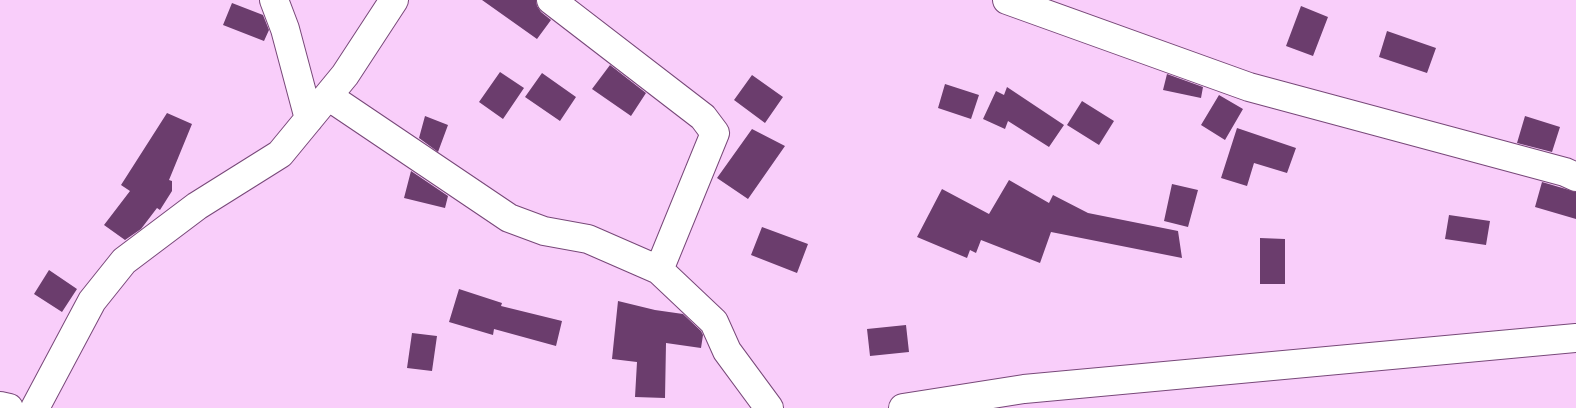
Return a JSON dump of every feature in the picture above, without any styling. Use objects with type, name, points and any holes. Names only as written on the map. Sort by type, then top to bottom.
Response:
[{"type":"street","points":[[274,0],[285,29],[309,120]]},
{"type":"street","points":[[35,408],[92,301],[124,261],[197,206],[280,154],[345,75],[394,0]]},
{"type":"street","points":[[551,0],[703,117],[715,133],[659,270]]},
{"type":"street","points":[[1007,0],[1249,87],[1566,172],[1576,177]]},
{"type":"street","points":[[328,96],[509,218],[544,231],[588,239],[659,270],[714,322],[727,351],[769,408]]},
{"type":"street","points":[[903,408],[1024,388],[1576,338]]},
{"type":"street","points":[[0,406],[9,408]]},
{"type":"building","points":[[482,0],[536,0],[541,12],[551,20],[537,39]]},
{"type":"building","points":[[232,3],[263,15],[269,30],[264,41],[223,25]]},
{"type":"building","points":[[1301,6],[1328,17],[1313,56],[1286,46]]},
{"type":"building","points":[[1387,31],[1436,48],[1427,73],[1379,57]]},
{"type":"building","points":[[610,65],[646,93],[631,116],[592,89]]},
{"type":"building","points":[[500,72],[524,88],[503,119],[479,102]]},
{"type":"building","points":[[542,73],[576,97],[560,121],[525,97]]},
{"type":"building","points":[[1167,74],[1203,87],[1201,98],[1163,90]]},
{"type":"building","points":[[752,75],[783,97],[765,123],[734,100]]},
{"type":"building","points":[[945,84],[979,95],[971,119],[938,108]]},
{"type":"building","points":[[1007,87],[1064,125],[1049,147],[1008,121],[1005,129],[983,119],[996,91],[1004,95]]},
{"type":"building","points":[[1219,95],[1243,109],[1225,140],[1201,125]]},
{"type":"building","points":[[1082,101],[1114,121],[1099,145],[1067,125]]},
{"type":"building","points":[[167,113],[192,124],[169,180],[172,181],[172,191],[160,210],[157,208],[141,229],[125,240],[104,225],[130,191],[121,185]]},
{"type":"building","points":[[425,116],[448,125],[438,152],[419,138]]},
{"type":"building","points":[[1525,116],[1560,127],[1552,152],[1517,143]]},
{"type":"building","points":[[1237,128],[1296,148],[1287,173],[1254,163],[1247,186],[1221,178]]},
{"type":"building","points":[[752,129],[785,146],[748,199],[717,178]]},
{"type":"building","points":[[411,171],[448,196],[445,208],[404,198]]},
{"type":"building","points":[[1009,180],[1049,203],[1053,195],[1088,213],[1178,231],[1182,258],[1051,232],[1040,263],[981,240],[976,253],[970,250],[967,258],[917,237],[942,189],[989,214]]},
{"type":"building","points":[[1542,182],[1576,192],[1576,219],[1535,207]]},
{"type":"building","points":[[1172,184],[1198,190],[1188,227],[1164,221]]},
{"type":"building","points":[[1449,215],[1490,221],[1486,245],[1445,239]]},
{"type":"building","points":[[762,227],[808,244],[797,273],[751,255]]},
{"type":"building","points":[[1260,238],[1285,239],[1285,284],[1260,284]]},
{"type":"building","points":[[49,270],[77,289],[62,312],[34,294]]},
{"type":"building","points":[[459,289],[502,303],[501,306],[562,321],[556,346],[494,329],[493,335],[449,322]]},
{"type":"building","points":[[618,301],[655,310],[683,314],[703,335],[701,348],[666,343],[665,398],[635,397],[637,362],[612,359]]},
{"type":"building","points":[[906,325],[909,352],[870,356],[867,329]]},
{"type":"building","points":[[412,333],[437,336],[432,371],[407,368]]}]
